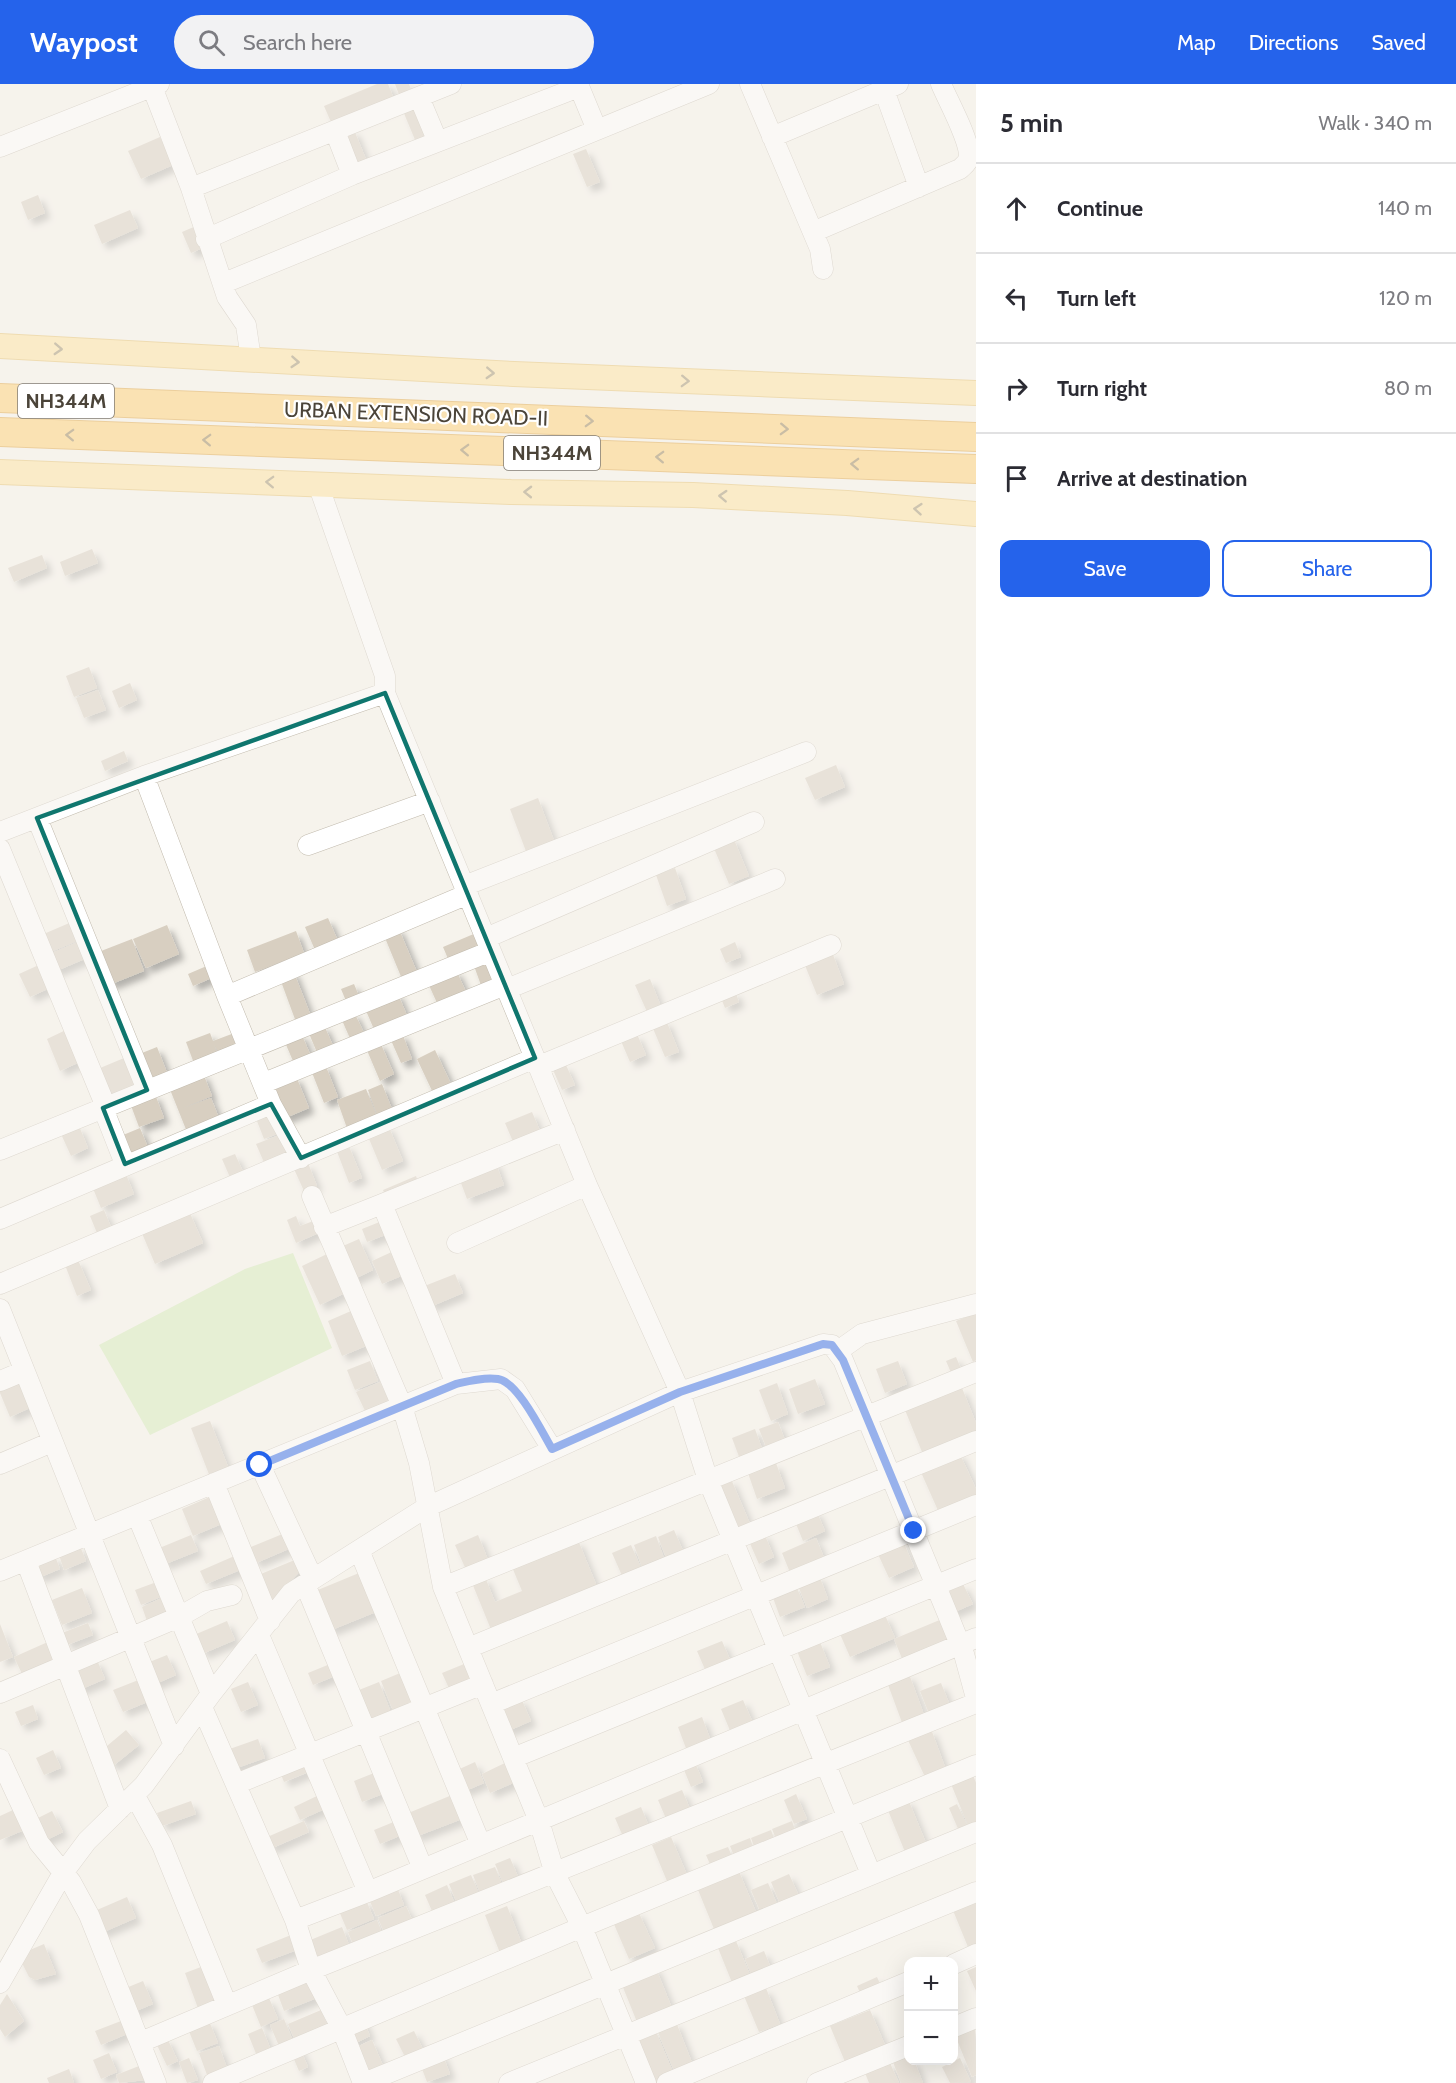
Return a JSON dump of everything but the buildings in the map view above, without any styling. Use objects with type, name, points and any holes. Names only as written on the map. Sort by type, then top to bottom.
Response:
[{"type":"highway","name":"URBAN EXTENSION ROAD-II","points":[[0,398],[976,436]]},
{"type":"highway","name":"URBAN EXTENSION ROAD-II","points":[[0,432],[976,469]]},
{"type":"main road","points":[[0,346],[514,374],[976,393]]},
{"type":"main road","points":[[0,472],[511,492],[693,495],[846,502],[976,514]]},
{"type":"street","points":[[191,188],[451,84]]},
{"type":"street","points":[[224,283],[709,84]]},
{"type":"street","points":[[750,84],[820,249],[823,269]]},
{"type":"street","points":[[813,232],[960,169],[969,156],[941,84]]},
{"type":"street","points":[[0,147],[154,85],[227,297],[246,326],[251,359]]},
{"type":"street","points":[[206,239],[352,174],[579,85],[597,130]]},
{"type":"street","points":[[772,137],[891,87],[919,186]]},
{"type":"street","points":[[419,97],[437,140]]},
{"type":"street","points":[[335,131],[352,174]]},
{"type":"street","points":[[318,484],[385,675],[385,693],[587,1185],[680,1392],[708,1480],[871,1874]]},
{"type":"street","points":[[0,832],[144,776],[385,693]]},
{"type":"street","points":[[227,996],[466,890],[806,752]]},
{"type":"street","points":[[144,776],[227,996],[271,1104],[301,1158]]},
{"type":"street","points":[[308,845],[430,801]]},
{"type":"street","points":[[37,818],[147,1090]]},
{"type":"street","points":[[0,1150],[250,1048],[489,945],[754,822]]},
{"type":"street","points":[[0,849],[105,1108],[125,1164]]},
{"type":"street","points":[[264,1083],[775,879]]},
{"type":"street","points":[[0,1284],[301,1158],[338,1140],[831,945]]},
{"type":"street","points":[[0,1219],[125,1164],[271,1104]]},
{"type":"street","points":[[324,1227],[565,1130]]},
{"type":"street","points":[[457,1243],[587,1185]]},
{"type":"street","points":[[312,1196],[402,1406],[419,1463],[443,1587],[538,1821],[555,1874],[582,1927],[646,2083]]},
{"type":"street","points":[[382,1204],[456,1384]]},
{"type":"street","points":[[838,1351],[862,1334],[976,1304]]},
{"type":"street","points":[[0,1309],[174,1746]]},
{"type":"street","points":[[0,1983],[63,1873],[87,1841],[135,1796],[287,1597],[427,1507],[680,1392],[823,1344],[832,1345],[838,1351],[936,1585],[968,1641],[976,1698]]},
{"type":"street","points":[[0,1381],[24,1371]]},
{"type":"street","points":[[443,1587],[976,1372]]},
{"type":"street","points":[[0,1572],[456,1384],[501,1379],[515,1389],[552,1449]]},
{"type":"street","points":[[468,1648],[976,1441]]},
{"type":"street","points":[[0,1464],[52,1442]]},
{"type":"street","points":[[260,1465],[309,1582],[366,1733],[423,1869]]},
{"type":"street","points":[[214,1483],[309,1755],[368,1892]]},
{"type":"street","points":[[491,1704],[976,1505]]},
{"type":"street","points":[[137,1515],[179,1617],[236,1784],[295,1920],[311,1970],[341,2027],[364,2083],[605,1982],[976,1832]]},
{"type":"street","points":[[359,1550],[481,1845]]},
{"type":"street","points":[[26,1561],[120,1809]]},
{"type":"street","points":[[513,1758],[976,1569]]},
{"type":"street","points":[[0,1692],[179,1617],[207,1601],[232,1595]]},
{"type":"street","points":[[295,1920],[368,1892],[968,1641]]},
{"type":"street","points":[[236,1784],[483,1684]]},
{"type":"street","points":[[141,2042],[311,1970],[555,1874],[976,1703]]},
{"type":"street","points":[[0,1759],[39,1843],[63,1873],[89,1915],[156,2083]]},
{"type":"street","points":[[213,2083],[341,2027],[976,1765]]},
{"type":"street","points":[[135,1796],[162,1845],[227,2005]]},
{"type":"street","points":[[509,2083],[976,1893]]},
{"type":"street","points":[[958,1962],[976,1954]]},
{"type":"street","points":[[667,2083],[904,1984]]},
{"type":"street","points":[[958,2025],[976,2018]]},
{"type":"street","points":[[817,2083],[904,2048]]},
{"type":"highlighted area","points":[[385,693],[535,1058],[301,1158],[271,1104],[125,1164],[103,1108],[147,1090],[37,818]]},
{"type":"green space","points":[[293,1253],[332,1348],[150,1435],[99,1345],[245,1269]]},
{"type":"route","points":[[260,1465],[456,1384],[479,1379],[501,1379],[515,1389],[552,1449],[680,1392],[823,1344],[832,1345],[843,1360],[914,1531]]}]
